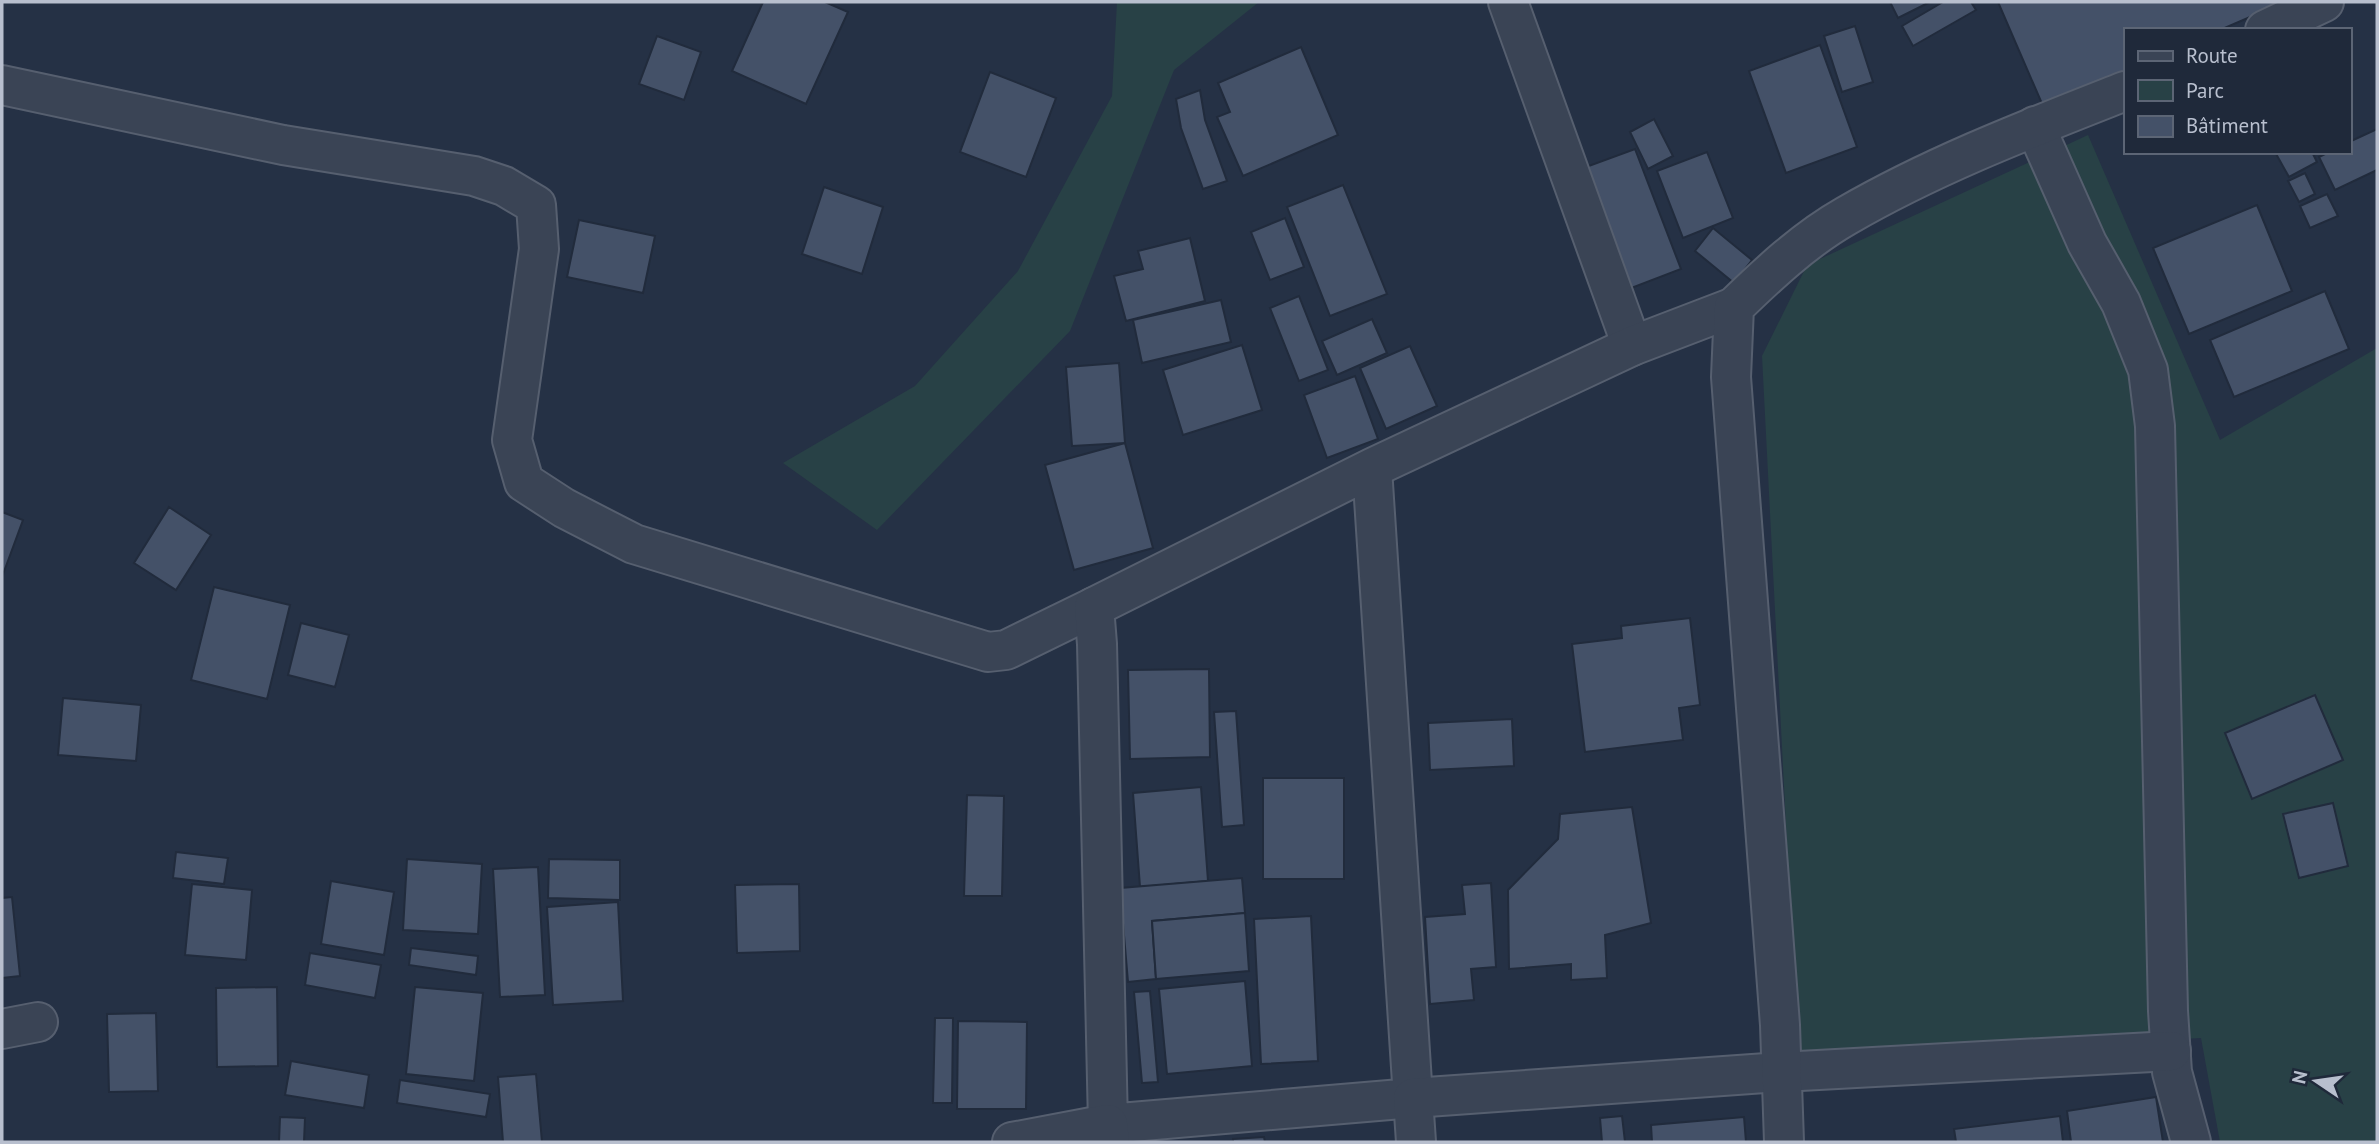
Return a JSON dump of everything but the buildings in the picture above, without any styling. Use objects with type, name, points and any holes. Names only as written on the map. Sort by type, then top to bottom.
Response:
[{"type":"street","points":[[1508,2],[1632,346]]},
{"type":"street","points":[[2268,28],[2324,2]]},
{"type":"street","points":[[2,85],[283,145],[474,176],[505,186],[536,205],[539,249],[512,440],[524,482],[564,508],[634,544],[988,652],[1006,650],[1372,468],[1632,346],[1734,307],[1779,264],[1845,216],[1928,174],[2035,126],[2124,90]]},
{"type":"street","points":[[2035,126],[2087,243],[2121,303],[2148,370],[2155,426],[2168,1011],[2172,1072],[2191,1142]]},
{"type":"street","points":[[1734,307],[1731,377],[1780,1025],[1784,1142]]},
{"type":"street","points":[[1372,468],[1416,1142]]},
{"type":"street","points":[[1094,607],[1109,1133]]},
{"type":"street","points":[[1012,1142],[1413,1098],[1781,1072],[2171,1051]]},
{"type":"green space","points":[[1117,2],[1259,2],[1174,70],[1070,331],[877,530],[783,463],[915,386],[1018,271],[1112,96]]},
{"type":"green space","points":[[2088,135],[2220,440],[2377,348],[2377,1142],[2220,1142],[2201,1038],[1798,1060],[1762,356],[1807,265]]}]
